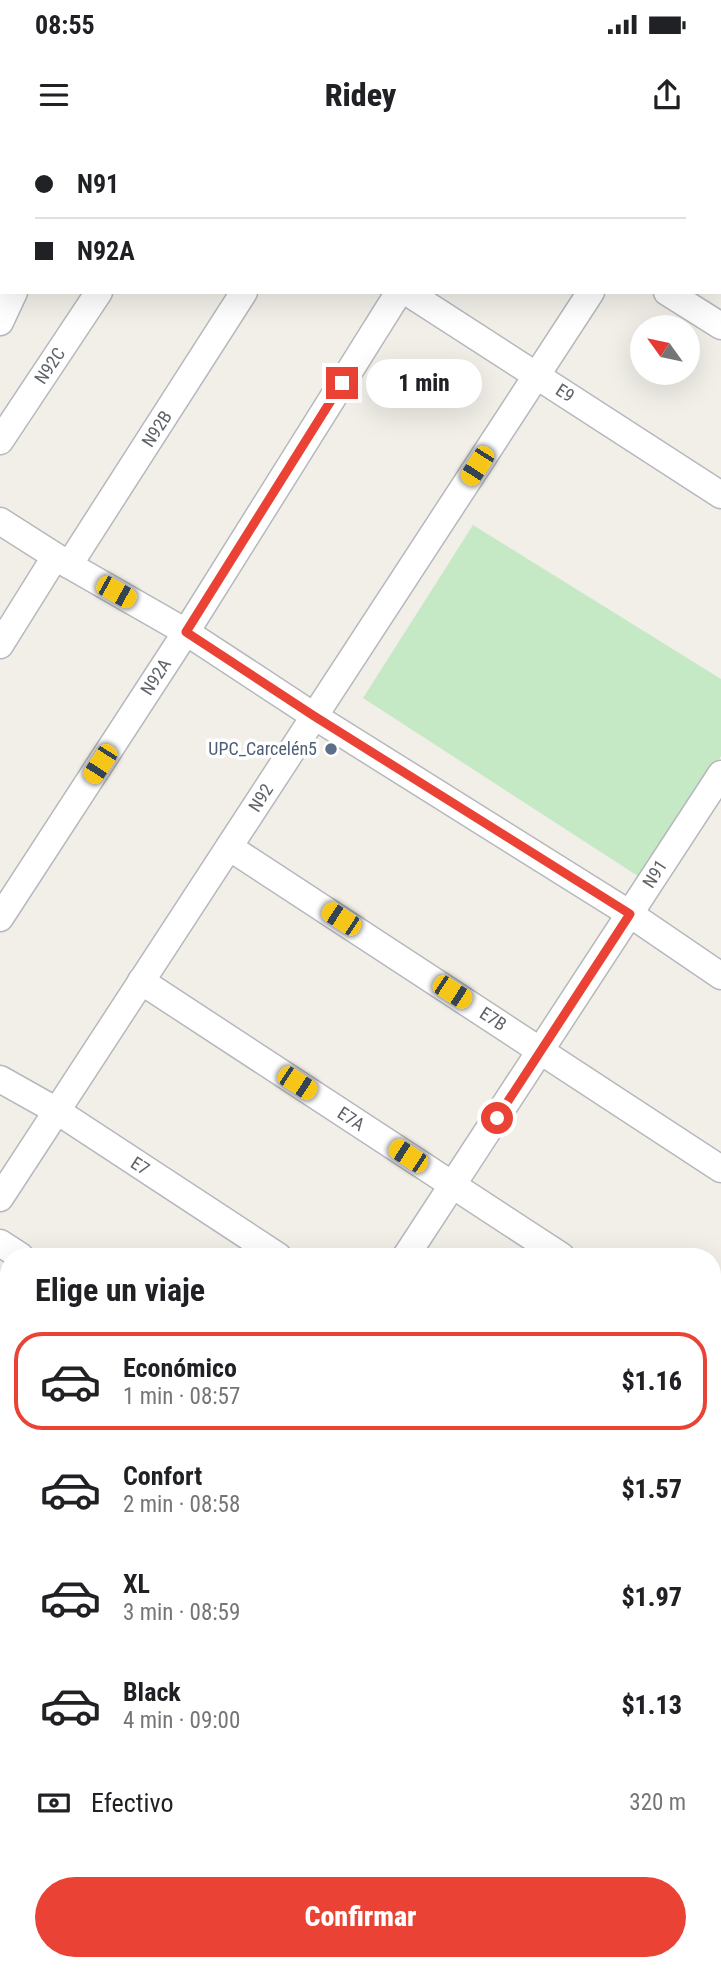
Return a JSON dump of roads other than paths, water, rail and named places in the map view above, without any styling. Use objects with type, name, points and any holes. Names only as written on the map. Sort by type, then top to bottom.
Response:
[{"type":"street","points":[[0,322],[13,294]]},
{"type":"street","name":"N92C","points":[[0,441],[98,294]]},
{"type":"street","name":"N92B","points":[[0,645],[62,561],[243,294]]},
{"type":"street","name":"E9","points":[[413,294],[721,495]]},
{"type":"street","name":"N92A","points":[[0,918],[186,632],[413,294]]},
{"type":"street","name":"N92","points":[[0,1198],[590,294]]},
{"type":"street","points":[[670,294],[721,326]]},
{"type":"street","points":[[0,521],[62,561],[186,632],[314,716],[630,914],[721,976]]},
{"type":"street","name":"N91","points":[[412,1248],[630,914],[711,811],[721,774]]},
{"type":"street","name":"E7B","points":[[229,847],[721,1169]]},
{"type":"street","name":"E7A","points":[[142,981],[549,1248]]},
{"type":"street","name":"E7","points":[[0,1079],[57,1111],[266,1248]]},
{"type":"place","name":"UPC_Carcelén5","points":[[331,749]]}]
